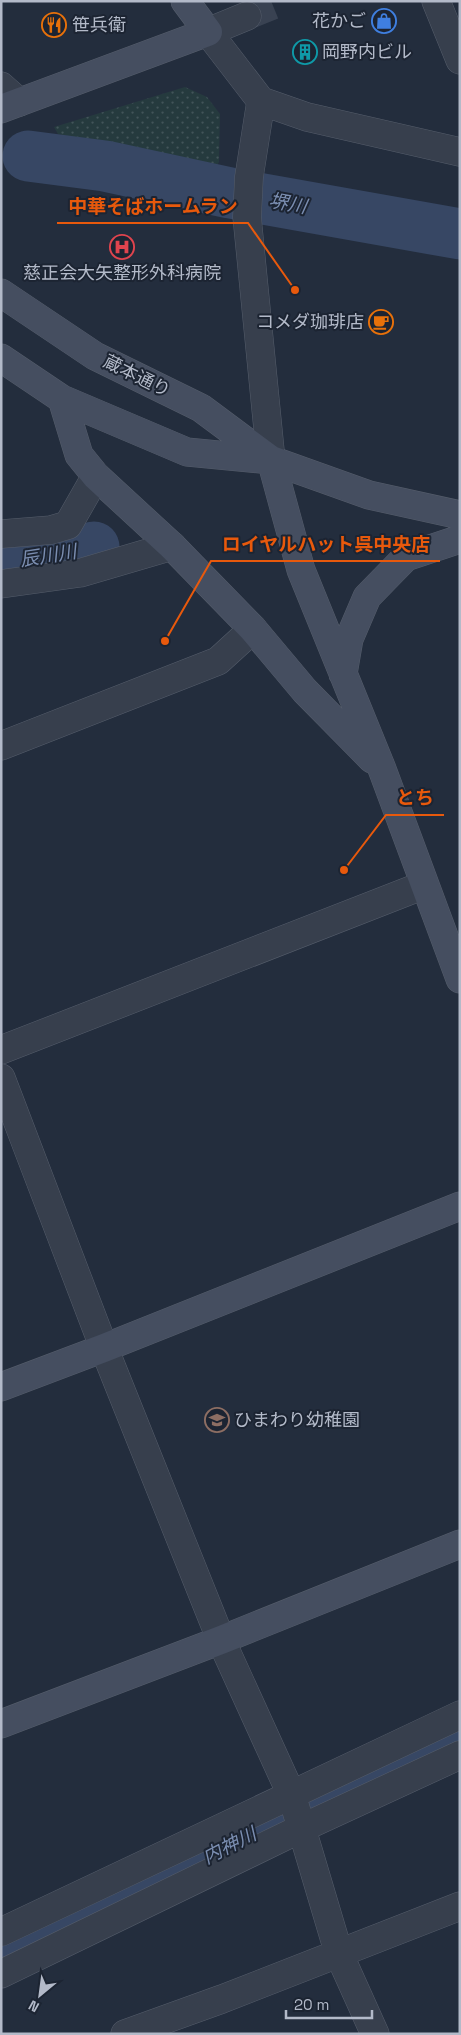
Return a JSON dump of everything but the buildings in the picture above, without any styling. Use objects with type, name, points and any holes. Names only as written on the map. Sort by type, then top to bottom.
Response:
[{"type":"street","points":[[185,1],[261,101],[307,117],[460,152]]},
{"type":"street","points":[[436,1],[460,60]]},
{"type":"street","points":[[7,99],[208,32],[247,16]]},
{"type":"street","points":[[261,101],[249,177],[248,217],[271,460],[301,570],[382,769],[460,979]]},
{"type":"street","name":"蔵本通り","points":[[1,293],[95,356],[201,408],[271,460]]},
{"type":"street","name":"蔵本通り","points":[[1,358],[62,399],[187,452],[271,460],[369,495],[460,515]]},
{"type":"street","points":[[62,399],[79,455],[96,476],[172,546],[253,629],[305,691],[382,769]]},
{"type":"street","points":[[1,534],[51,530],[68,525],[96,476]]},
{"type":"street","points":[[344,674],[349,639],[368,597],[406,557],[460,538]]},
{"type":"street","points":[[1,584],[80,573],[172,546]]},
{"type":"street","points":[[1,746],[218,661],[253,629]]},
{"type":"street","points":[[1,1050],[424,885]]},
{"type":"street","points":[[1,1078],[104,1348],[221,1640],[297,1813],[339,1954],[375,2034]]},
{"type":"street","points":[[1,1387],[104,1348],[460,1206]]},
{"type":"street","points":[[1,1724],[221,1640],[460,1544]]},
{"type":"street","points":[[1,1974],[297,1813],[460,1715]]},
{"type":"street","points":[[1,1932],[297,1813],[460,1755]]},
{"type":"street","points":[[125,2034],[339,1954],[460,1906]]},
{"type":"green space","points":[[185,87],[207,97],[220,114],[219,162],[214,170],[58,134],[54,127]]},
{"type":"waterway","name":"堺川","points":[[28,156],[105,166],[230,193],[460,234]]},
{"type":"waterway","name":"辰川川","points":[[1,561],[28,560],[94,547]]},
{"type":"waterway","name":"内神川","points":[[1,1959],[272,1824],[460,1736]]},
{"type":"tunnel","points":[[247,16],[284,1]]},
{"type":"place","name":"花かご","points":[[384,21]]},
{"type":"place","name":"笹兵衛","points":[[54,25]]},
{"type":"place","name":"岡野内ビル","points":[[305,52]]},
{"type":"place","name":"慈正会大矢整形外科病院","points":[[122,247]]},
{"type":"place","name":"中華そばホームラン","points":[[295,290]]},
{"type":"place","name":"コメダ珈琲店","points":[[381,322]]},
{"type":"place","name":"ロイヤルハット呉中央店","points":[[165,641]]},
{"type":"place","name":"とち","points":[[344,870]]},
{"type":"place","name":"ひまわり幼稚園","points":[[217,1420]]}]
